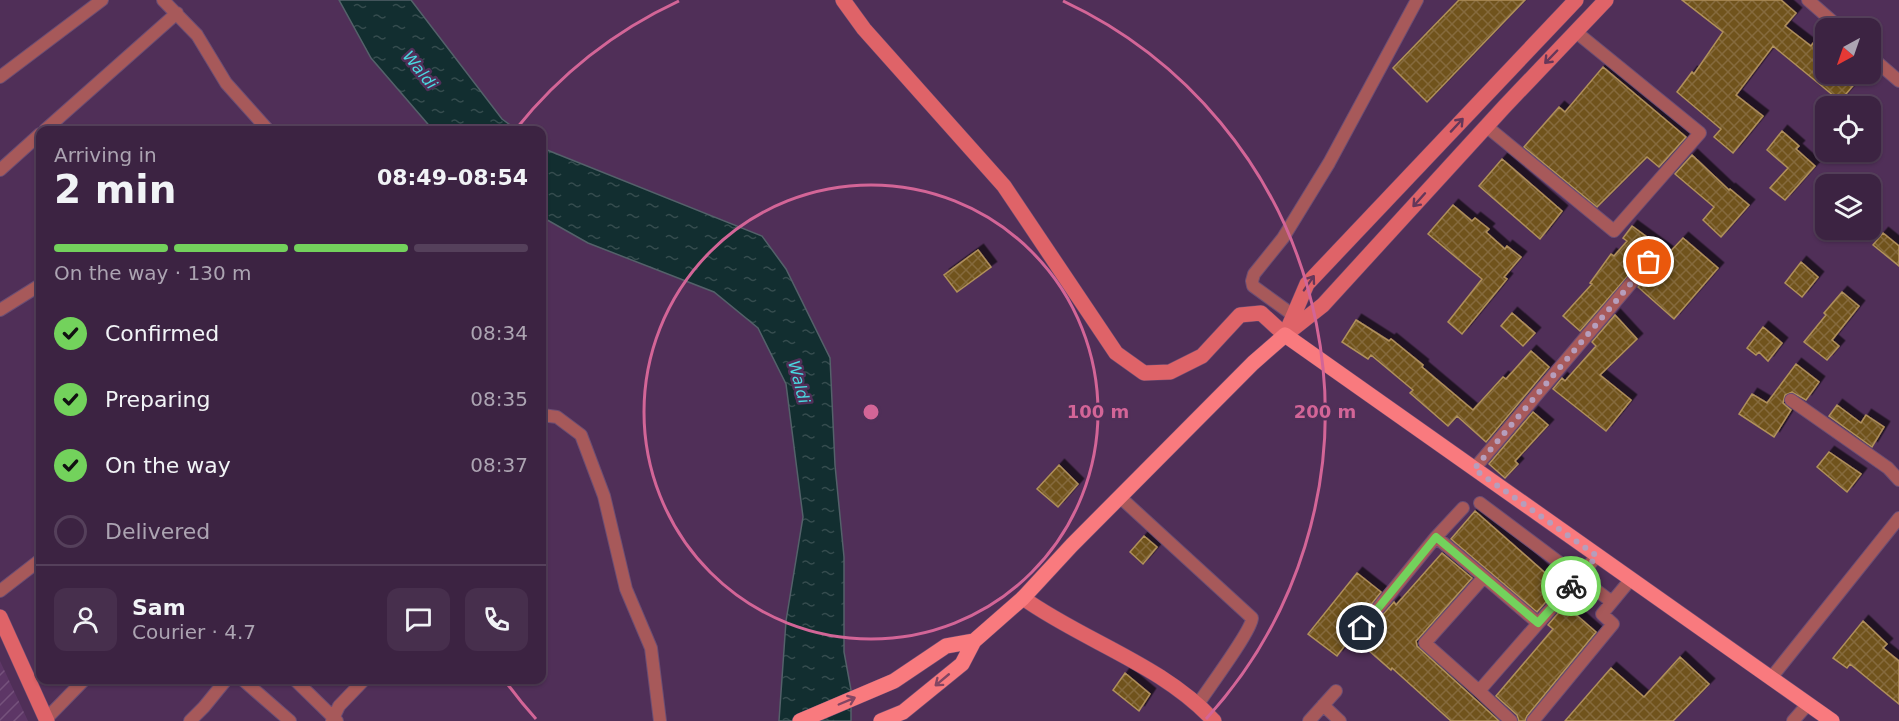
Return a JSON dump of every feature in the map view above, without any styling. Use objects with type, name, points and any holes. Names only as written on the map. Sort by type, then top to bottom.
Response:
[{"type":"main road","points":[[881,721],[903,712],[962,664],[974,641],[1023,598],[1072,545],[1253,363],[1285,335],[1832,721]]},
{"type":"main road","points":[[800,721],[894,681],[946,646],[974,641]]},
{"type":"street","points":[[0,77],[102,0]]},
{"type":"street","points":[[164,0],[197,35],[226,82],[264,126]]},
{"type":"street","points":[[843,0],[864,29],[1004,186],[1116,353],[1144,373],[1170,372],[1202,356],[1240,315],[1261,312],[1285,335]]},
{"type":"street","points":[[1293,315],[1253,286],[1254,274],[1271,255],[1329,163],[1417,0]]},
{"type":"street","points":[[1285,335],[1306,284],[1576,0]]},
{"type":"street","points":[[1285,335],[1323,305],[1486,126],[1606,0]]},
{"type":"street","points":[[1808,0],[1829,18]]},
{"type":"street","points":[[50,126],[177,14]]},
{"type":"street","points":[[1486,126],[1614,231],[1700,133],[1576,32]]},
{"type":"street","points":[[1881,65],[1899,81]]},
{"type":"street","points":[[0,170],[36,138]]},
{"type":"street","points":[[1474,469],[1649,262]]},
{"type":"street","points":[[0,310],[36,288]]},
{"type":"street","points":[[1791,400],[1888,468],[1899,480]]},
{"type":"street","points":[[546,416],[557,417],[581,435],[604,496],[626,589],[651,648],[660,721]]},
{"type":"street","points":[[1121,498],[1252,618],[1253,622],[1246,634],[1198,704]]},
{"type":"street","points":[[1480,503],[1612,602]]},
{"type":"street","points":[[1362,628],[1436,537],[1463,508]]},
{"type":"street","points":[[1771,678],[1899,518]]},
{"type":"street","points":[[1436,537],[1538,623]]},
{"type":"street","points":[[1479,692],[1597,556]]},
{"type":"street","points":[[0,591],[36,563]]},
{"type":"street","points":[[1485,577],[1425,643],[1511,721]]},
{"type":"street","points":[[1533,721],[1613,624],[1602,614],[1631,579]]},
{"type":"street","points":[[1023,598],[1048,615],[1125,655],[1198,704],[1214,721]]},
{"type":"street","points":[[0,617],[46,720],[80,684]]},
{"type":"street","points":[[192,720],[223,684]]},
{"type":"street","points":[[248,684],[290,721]]},
{"type":"street","points":[[299,684],[335,720],[339,706],[360,684]]},
{"type":"street","points":[[1309,721],[1336,691]]},
{"type":"street","points":[[1793,721],[1808,704]]},
{"type":"street","points":[[1323,705],[1340,721]]},
{"type":"shaded area","points":[[0,661],[28,721],[0,721]]},
{"type":"water","name":"Waldi","points":[[339,0],[411,0],[502,119],[512,126],[430,126],[371,58]]},
{"type":"water","name":"Waldi","points":[[546,150],[762,236],[786,269],[830,358],[835,465],[844,557],[844,652],[851,690],[851,721],[779,721],[786,621],[803,517],[786,384],[758,328],[714,292],[588,243],[546,219]]},
{"type":"building","points":[[1459,0],[1525,0],[1427,102],[1393,68]]},
{"type":"building","points":[[1682,0],[1781,0],[1796,13],[1785,26],[1811,46],[1815,41],[1815,80],[1773,46],[1736,95],[1763,116],[1733,153],[1714,137],[1721,129],[1677,92],[1692,72],[1694,74],[1723,32]]},
{"type":"building","points":[[1603,67],[1686,137],[1659,167],[1647,157],[1597,207],[1524,147],[1559,107],[1565,112]]},
{"type":"building","points":[[1819,84],[1854,84],[1844,96],[1834,96]]},
{"type":"building","points":[[1782,131],[1799,146],[1796,149],[1815,166],[1785,200],[1770,188],[1788,168],[1767,150]]},
{"type":"building","points":[[1692,155],[1729,190],[1749,205],[1721,237],[1703,220],[1714,207],[1675,174]]},
{"type":"building","points":[[1502,159],[1562,211],[1540,239],[1479,186]]},
{"type":"building","points":[[1453,205],[1472,221],[1475,218],[1489,229],[1486,232],[1505,249],[1507,246],[1521,257],[1504,277],[1507,279],[1462,334],[1448,322],[1482,279],[1428,234]]},
{"type":"building","points":[[1632,226],[1669,253],[1683,238],[1718,268],[1674,319],[1638,287],[1657,264],[1654,255],[1646,255],[1580,331],[1563,316],[1592,284],[1590,283],[1611,254],[1614,256],[1627,241],[1623,238]]},
{"type":"building","points":[[1883,233],[1899,246],[1899,266],[1873,245],[1877,240],[1881,240]]},
{"type":"building","points":[[978,250],[991,267],[957,292],[944,275]]},
{"type":"building","points":[[1801,262],[1818,277],[1802,297],[1785,283]]},
{"type":"building","points":[[1842,292],[1859,306],[1832,340],[1839,346],[1827,360],[1804,342]]},
{"type":"building","points":[[1512,313],[1535,333],[1523,346],[1501,326]]},
{"type":"building","points":[[1615,315],[1637,339],[1600,375],[1631,400],[1606,431],[1553,389],[1562,378],[1565,381],[1596,346],[1592,342]]},
{"type":"building","points":[[1356,320],[1389,341],[1391,339],[1473,410],[1503,377],[1506,379],[1531,351],[1549,367],[1486,442],[1457,416],[1448,426],[1410,393],[1413,390],[1371,355],[1368,359],[1342,342]]},
{"type":"building","points":[[1763,327],[1782,343],[1768,361],[1759,352],[1756,355],[1747,348]]},
{"type":"building","points":[[1796,364],[1819,382],[1806,400],[1792,392],[1785,395],[1783,403],[1791,410],[1774,437],[1739,414],[1752,394],[1767,403]]},
{"type":"building","points":[[1837,405],[1861,423],[1866,415],[1884,427],[1872,447],[1829,416]]},
{"type":"building","points":[[1533,412],[1548,425],[1515,461],[1518,464],[1505,478],[1489,464]]},
{"type":"building","points":[[1829,452],[1861,474],[1847,492],[1817,467]]},
{"type":"building","points":[[1059,465],[1078,484],[1058,507],[1037,489]]},
{"type":"building","points":[[1475,511],[1560,586],[1537,612],[1451,539]]},
{"type":"building","points":[[1144,536],[1157,547],[1143,564],[1130,552]]},
{"type":"building","points":[[1442,553],[1472,578],[1416,641],[1417,646],[1499,721],[1451,721],[1352,636],[1337,656],[1308,634],[1357,573],[1381,592],[1354,626],[1357,635],[1365,635],[1394,602],[1396,605]]},
{"type":"building","points":[[1565,605],[1596,632],[1525,721],[1519,721],[1517,715],[1496,696],[1553,629],[1548,625]]},
{"type":"building","points":[[1863,621],[1887,644],[1883,648],[1899,661],[1899,704],[1850,664],[1847,668],[1833,658]]},
{"type":"building","points":[[1680,657],[1709,684],[1673,721],[1565,721],[1611,668],[1644,697]]},
{"type":"building","points":[[1125,673],[1150,694],[1139,711],[1113,690]]},
{"type":"way so far","points":[[1571,586],[1597,556],[1474,469],[1649,262]]},
{"type":"route","points":[[1362,628],[1436,537],[1538,623],[1571,586]]}]
